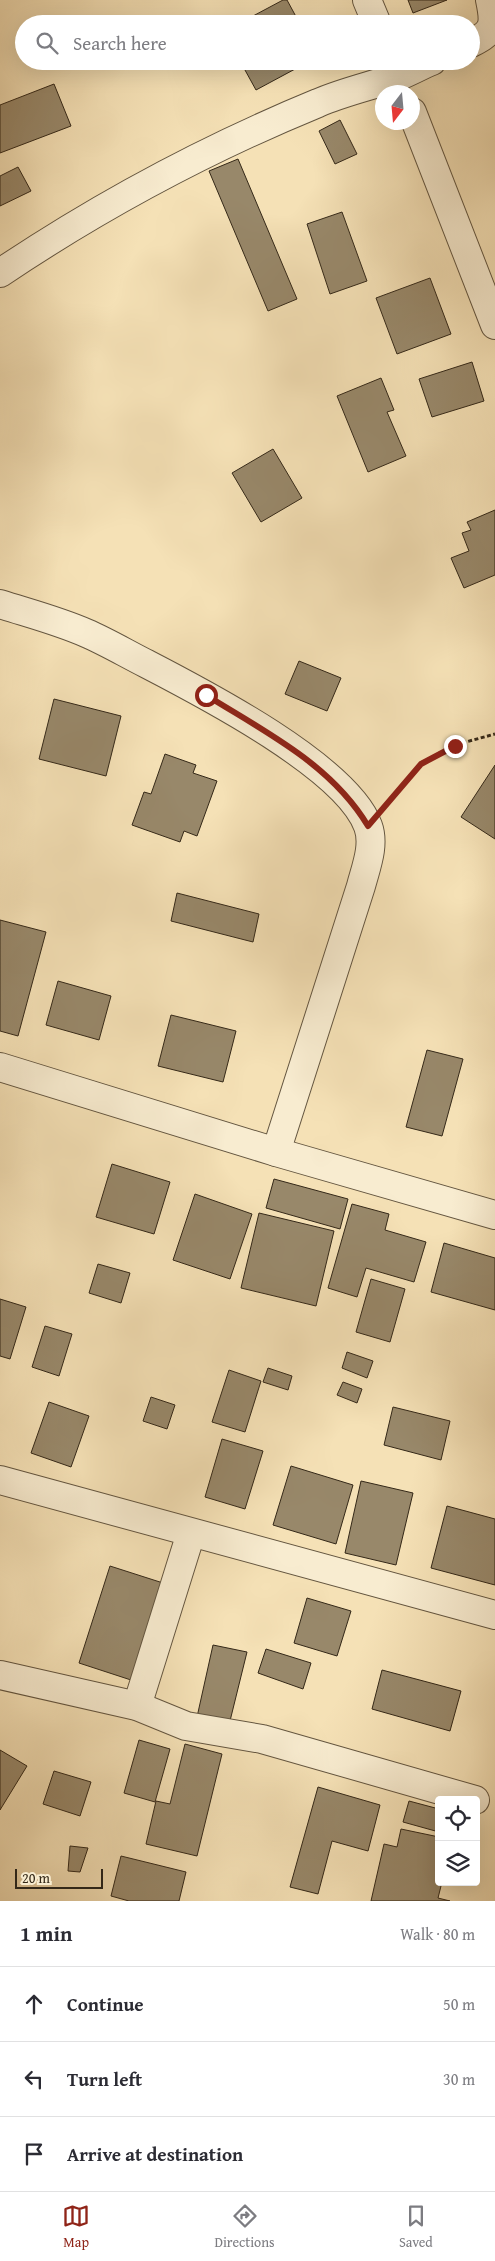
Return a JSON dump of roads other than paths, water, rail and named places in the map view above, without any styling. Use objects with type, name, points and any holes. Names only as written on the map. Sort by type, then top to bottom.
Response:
[{"type":"street","points":[[368,0],[374,15]]},
{"type":"street","points":[[486,34],[494,24],[490,0]]},
{"type":"street","points":[[0,272],[63,231],[110,204],[226,144],[319,102],[399,77],[413,70]]},
{"type":"street","points":[[419,130],[495,325]]},
{"type":"street","points":[[0,604],[86,632],[206,695],[294,749],[332,780],[355,805],[368,826],[371,845],[361,886],[276,1152]]},
{"type":"street","points":[[0,1067],[276,1152],[495,1215]]},
{"type":"street","points":[[0,1480],[495,1615]]},
{"type":"street","points":[[137,1706],[191,1533]]},
{"type":"street","points":[[0,1675],[137,1706],[186,1726],[262,1739],[462,1796]]},
{"type":"street","points":[[480,1801],[495,1806]]}]
